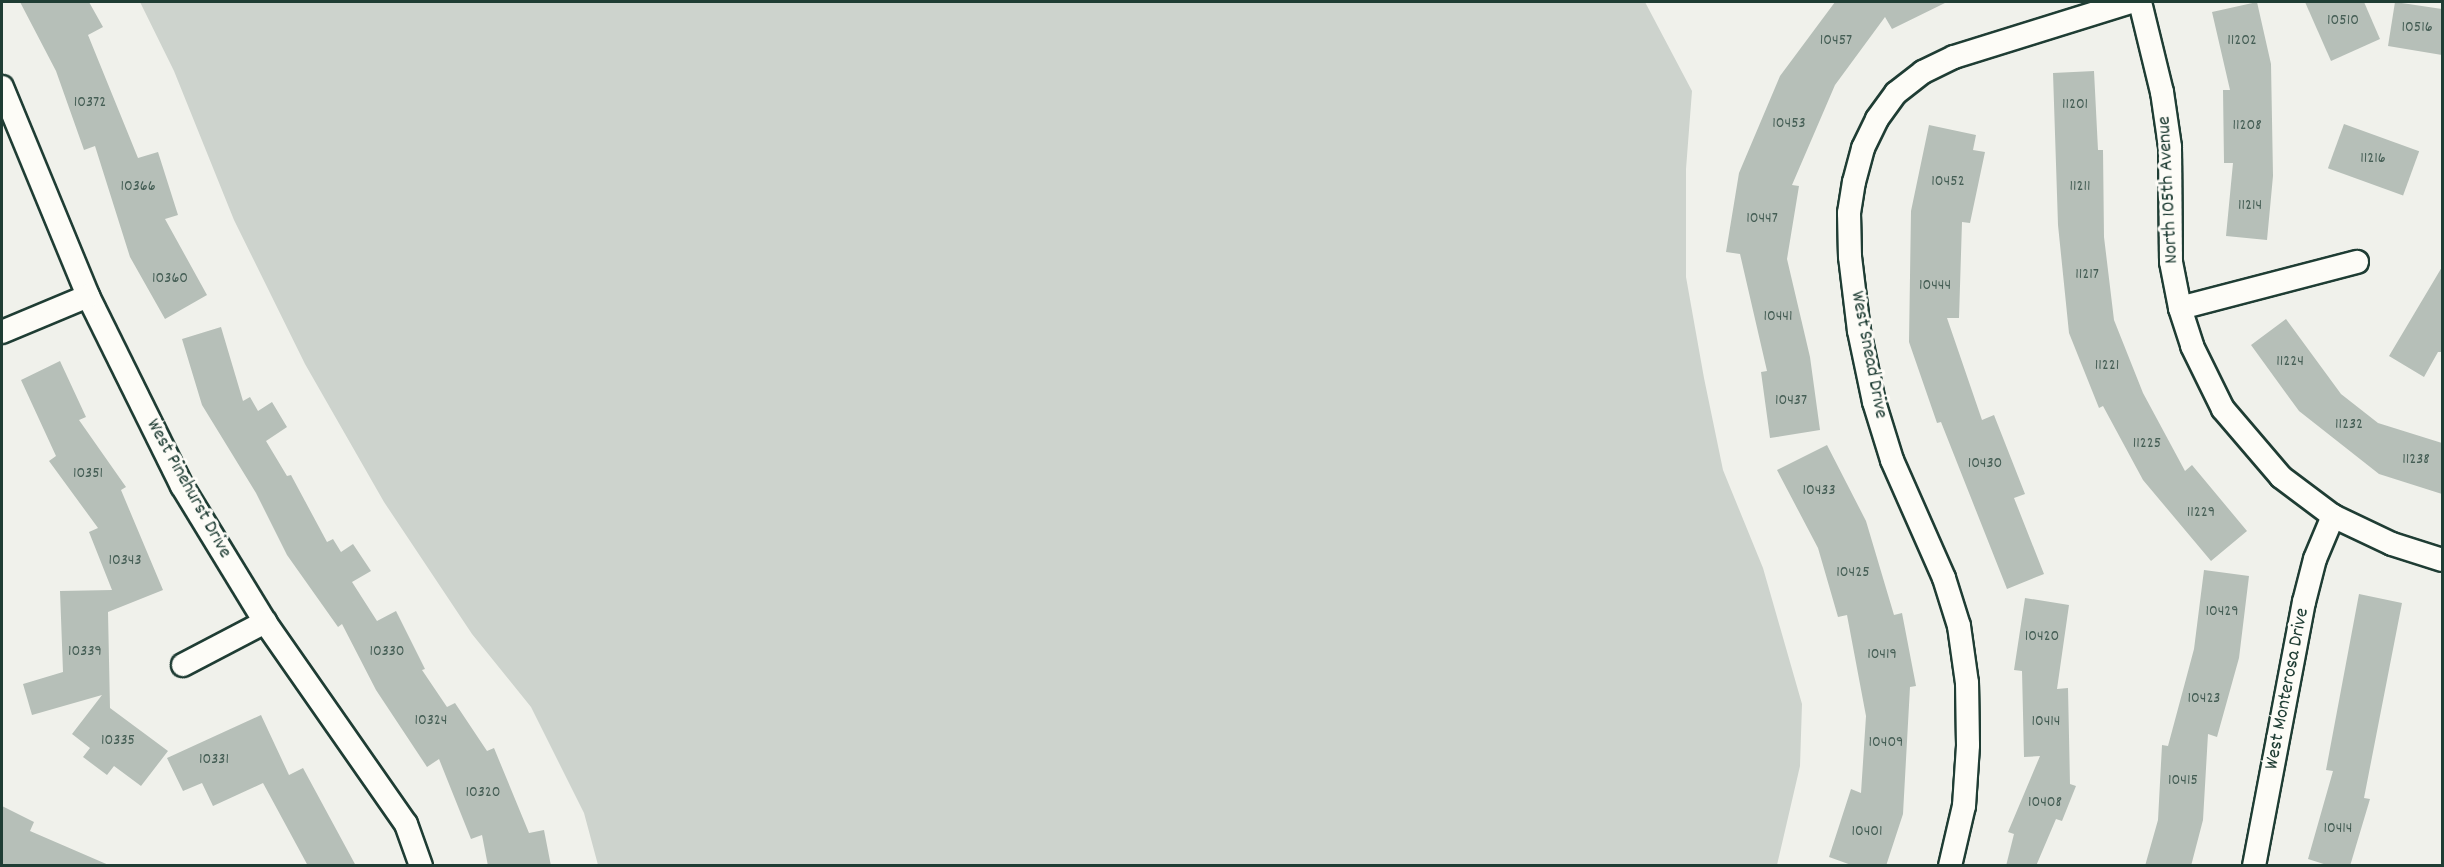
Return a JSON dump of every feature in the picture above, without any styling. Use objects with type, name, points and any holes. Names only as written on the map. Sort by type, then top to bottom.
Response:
[{"type":"street","name":"West Snead Drive","points":[[1950,866],[1964,806],[1968,745],[1967,683],[1959,626],[1932,549],[1892,460],[1874,402],[1850,257],[1854,182],[1863,148],[1877,119],[1896,93],[1923,72],[1953,57],[2131,2]]},
{"type":"street","name":"North 105th Avenue","points":[[2140,2],[2162,92],[2170,147],[2171,262],[2180,308],[2192,346],[2223,409],[2281,477],[2333,516],[2392,544],[2442,560]]},
{"type":"street","name":"West Pinehurst Drive","points":[[2,87],[88,296],[182,486],[265,622],[406,824],[421,866]]},
{"type":"street","points":[[2180,308],[2357,262]]},
{"type":"street","points":[[2,332],[88,296]]},
{"type":"street","name":"West Monterosa Drive","points":[[2254,866],[2304,602],[2315,559],[2333,516]]},
{"type":"street","points":[[183,665],[265,622]]},
{"type":"shaded area","points":[[140,2],[1645,2],[1692,91],[1686,169],[1686,277],[1704,378],[1723,470],[1763,568],[1802,704],[1800,766],[1777,865],[598,865],[584,813],[531,707],[472,634],[384,502],[305,364],[234,220],[174,71]]},
{"type":"building","points":[[20,2],[89,2],[103,27],[88,35],[138,158],[158,152],[178,215],[165,219],[207,295],[165,319],[130,257],[95,146],[84,150],[56,71]]},
{"type":"building","points":[[1835,2],[1947,2],[1892,29],[1885,17],[1835,85],[1792,185],[1799,186],[1787,259],[1810,357],[1820,430],[1770,438],[1761,372],[1767,371],[1740,254],[1726,252],[1739,173],[1780,76]]},
{"type":"building","points":[[2257,2],[2271,64],[2273,176],[2267,240],[2226,236],[2233,163],[2224,163],[2223,90],[2230,90],[2212,12]]},
{"type":"building","points":[[2305,2],[2364,2],[2380,39],[2331,61]]},
{"type":"building","points":[[2395,2],[2442,9],[2442,55],[2388,46]]},
{"type":"building","points":[[2094,71],[2098,150],[2103,150],[2104,237],[2114,320],[2143,393],[2185,471],[2192,465],[2247,531],[2211,561],[2143,480],[2103,406],[2099,408],[2069,333],[2058,225],[2053,73]]},
{"type":"building","points":[[2344,124],[2419,151],[2403,196],[2328,168]]},
{"type":"building","points":[[1929,125],[1976,135],[1973,150],[1985,152],[1970,223],[1962,222],[1959,318],[1947,318],[1982,420],[1994,415],[2025,494],[2014,498],[2044,574],[2007,589],[1941,422],[1937,423],[1909,342],[1911,211]]},
{"type":"building","points":[[2442,267],[2442,352],[2438,352],[2424,377],[2389,356]]},
{"type":"building","points":[[2286,319],[2341,394],[2378,423],[2442,443],[2442,494],[2379,474],[2299,411],[2251,345]]},
{"type":"building","points":[[221,327],[243,401],[250,397],[258,411],[272,402],[287,427],[266,441],[287,476],[291,475],[327,542],[333,539],[341,552],[353,544],[371,571],[352,582],[377,621],[396,611],[425,669],[422,670],[447,707],[455,703],[487,751],[494,748],[529,833],[544,830],[551,866],[488,866],[482,835],[471,839],[439,759],[427,767],[376,690],[342,624],[338,627],[287,555],[256,493],[202,405],[182,339]]},
{"type":"building","points":[[60,361],[86,417],[79,420],[126,487],[121,490],[163,590],[108,612],[110,708],[168,751],[141,786],[114,766],[107,775],[83,757],[90,748],[72,734],[102,695],[32,715],[23,684],[63,672],[60,591],[112,590],[89,532],[98,528],[49,461],[56,456],[21,380]]},
{"type":"building","points":[[1827,445],[1866,521],[1894,615],[1902,613],[1916,686],[1910,687],[1903,814],[1886,866],[1854,866],[1829,857],[1851,789],[1861,793],[1866,716],[1847,615],[1838,617],[1818,548],[1777,470]]},
{"type":"building","points":[[2204,570],[2249,576],[2239,658],[2217,737],[2208,734],[2203,820],[2191,866],[2145,866],[2158,820],[2162,745],[2168,746],[2194,649]]},
{"type":"building","points":[[2359,594],[2402,603],[2364,798],[2370,799],[2350,866],[2330,866],[2308,859],[2333,771],[2326,770]]},
{"type":"building","points":[[2025,598],[2069,605],[2057,689],[2068,688],[2070,784],[2076,786],[2062,821],[2056,819],[2036,866],[2006,866],[2014,834],[2008,832],[2040,756],[2024,757],[2022,671],[2014,670]]},
{"type":"building","points":[[261,715],[289,775],[303,768],[356,866],[308,866],[263,783],[213,806],[202,783],[183,791],[167,758]]},
{"type":"building","points":[[2,806],[34,822],[30,831],[111,866],[2,866]]}]
